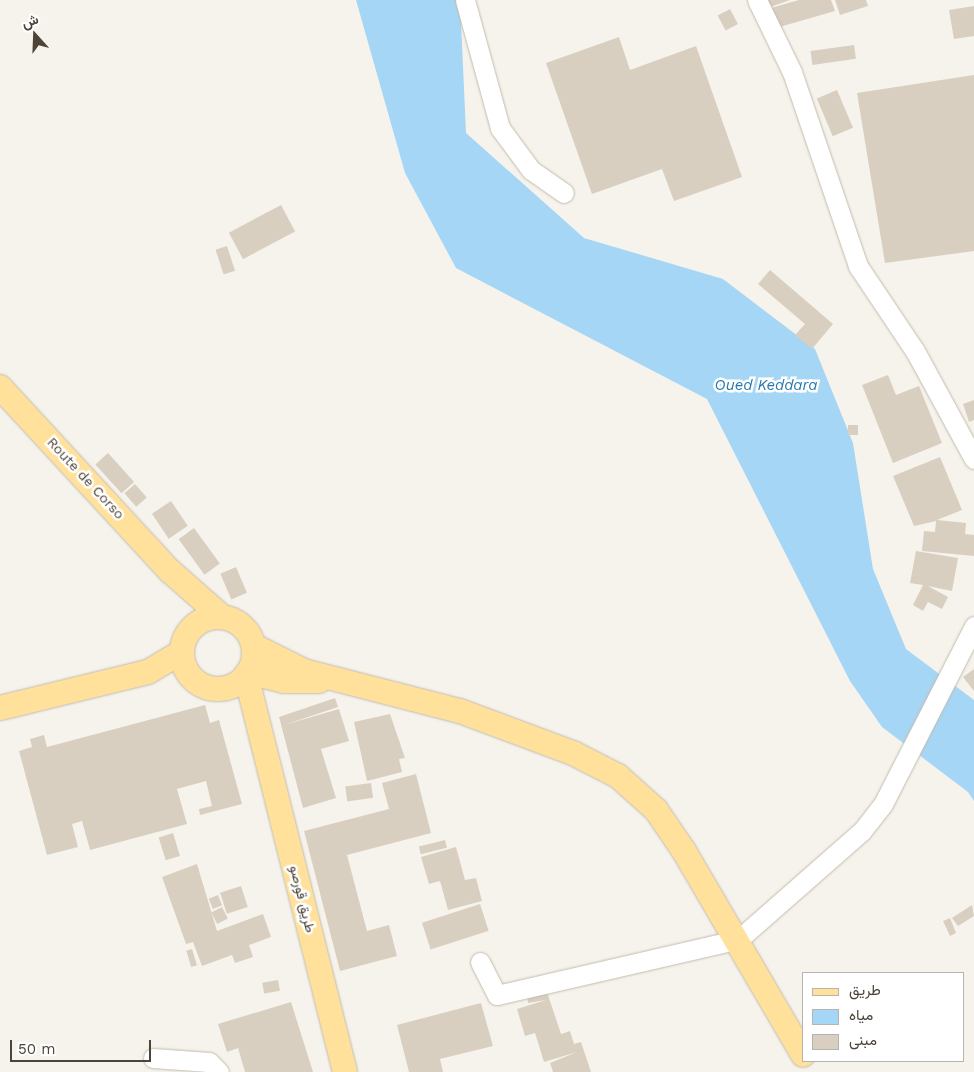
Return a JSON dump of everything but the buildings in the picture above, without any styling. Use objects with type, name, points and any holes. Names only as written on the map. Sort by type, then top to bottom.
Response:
[{"type":"main road","name":"Route de Corso","points":[[0,387],[170,571],[221,616]]},
{"type":"main road","name":"Route de Corso","points":[[170,571],[187,608],[189,629]]},
{"type":"main road","points":[[0,708],[148,672],[181,652],[189,629],[210,617],[221,616],[243,626],[254,646],[304,671],[460,711],[573,753],[618,776],[656,810],[739,939],[802,1053]]},
{"type":"main road","points":[[254,646],[247,674],[258,727]]},
{"type":"main road","points":[[181,652],[191,678]]},
{"type":"main road","points":[[148,672],[191,678],[205,687],[223,688],[247,674],[284,682],[341,680]]},
{"type":"main road","points":[[223,688],[258,727]]},
{"type":"main road","name":"طريق قورصو","points":[[258,727],[345,1072]]},
{"type":"street","points":[[465,0],[500,128],[531,170],[564,193]]},
{"type":"street","points":[[758,0],[792,72],[858,266],[915,351],[974,459]]},
{"type":"street","points":[[480,962],[497,996],[739,939],[862,831],[883,804],[949,680],[974,626]]},
{"type":"street","points":[[153,1058],[209,1062],[219,1072]]},
{"type":"water","name":"Oued Keddara","points":[[356,0],[460,0],[466,133],[584,238],[723,279],[815,349],[853,443],[873,569],[906,649],[974,700],[974,801],[968,792],[882,727],[850,681],[707,399],[456,268],[405,173]]}]
